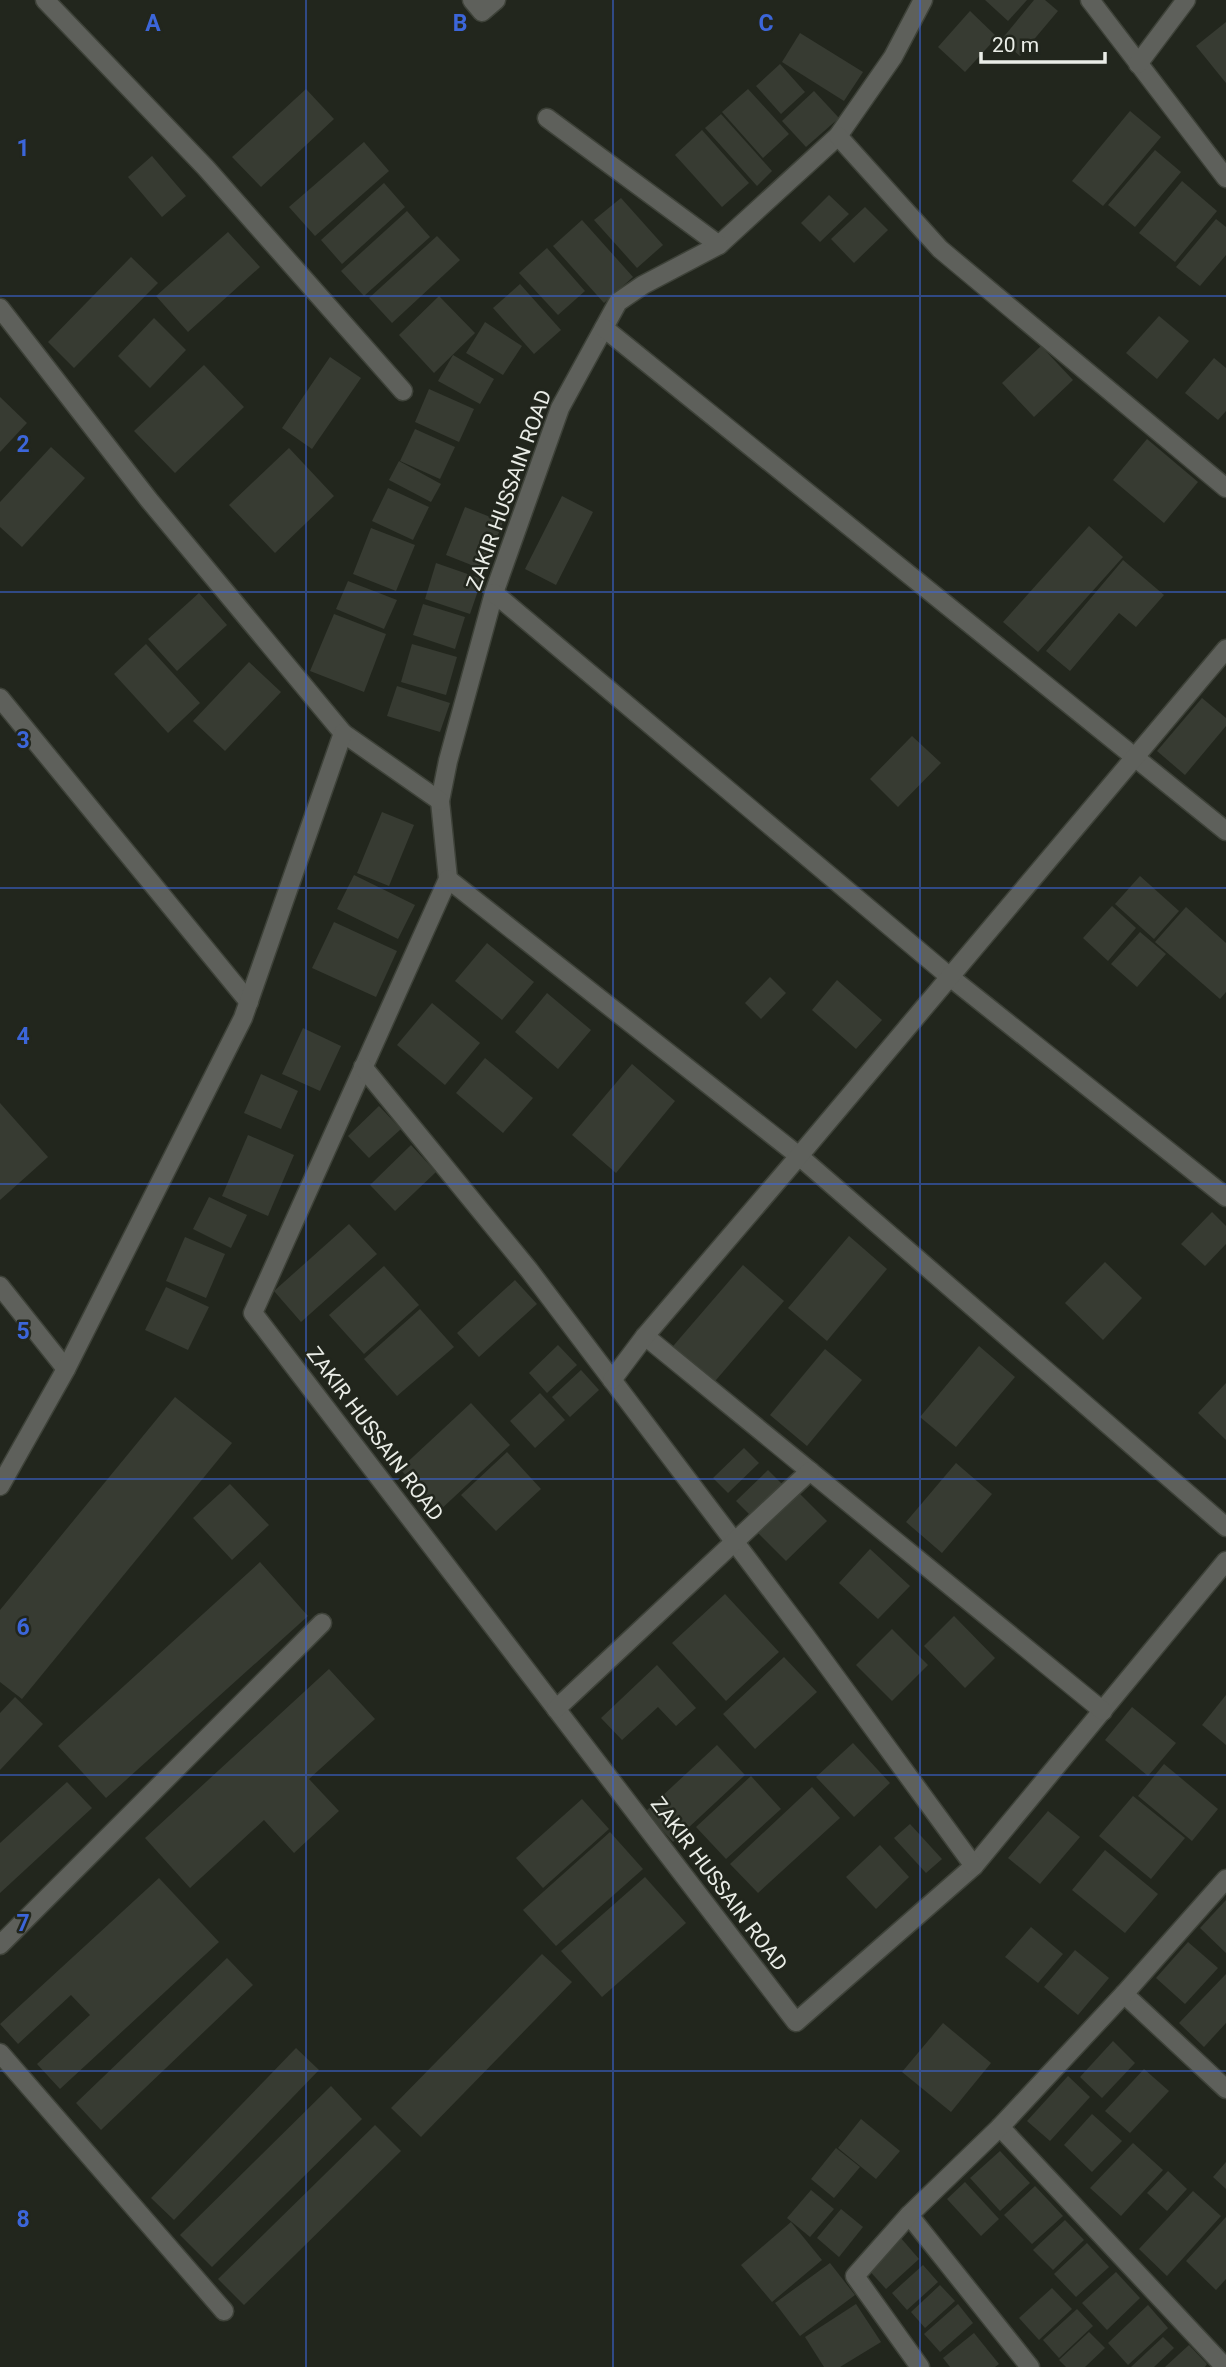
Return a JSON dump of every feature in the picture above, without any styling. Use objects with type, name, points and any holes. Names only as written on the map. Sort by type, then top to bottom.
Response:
[{"type":"street","points":[[45,0],[206,168],[403,391]]},
{"type":"street","points":[[472,0],[482,12],[496,0]]},
{"type":"street","name":"ZAKIR HUSSAIN ROAD","points":[[923,0],[893,57],[838,136],[719,245],[643,285],[618,302],[560,408],[494,593],[440,801],[448,879],[253,1312],[796,2022],[974,1866]]},
{"type":"street","points":[[1090,0],[1226,177]]},
{"type":"street","points":[[1138,64],[1186,0]]},
{"type":"street","points":[[547,118],[719,245]]},
{"type":"street","points":[[838,136],[940,249],[1226,488]]},
{"type":"street","points":[[0,309],[149,500],[343,733],[440,801]]},
{"type":"street","points":[[604,328],[1226,831]]},
{"type":"street","points":[[494,593],[950,977],[1226,1197]]},
{"type":"street","points":[[612,1380],[645,1336],[1226,649]]},
{"type":"street","points":[[0,698],[249,1002]]},
{"type":"street","points":[[0,1486],[66,1369],[243,1018],[343,733]]},
{"type":"street","points":[[448,879],[799,1156],[1226,1527]]},
{"type":"street","points":[[363,1067],[529,1270],[734,1541],[974,1866],[1226,1561]]},
{"type":"street","points":[[0,1286],[66,1369]]},
{"type":"street","points":[[645,1336],[1103,1711]]},
{"type":"street","points":[[556,1709],[810,1471]]},
{"type":"street","points":[[0,1945],[323,1623]]},
{"type":"street","points":[[920,2367],[855,2276],[909,2215],[1000,2127],[1226,1879]]},
{"type":"street","points":[[1124,1994],[1226,2089]]},
{"type":"street","points":[[0,2053],[224,2311]]},
{"type":"street","points":[[1000,2127],[1225,2367]]},
{"type":"street","points":[[909,2215],[1030,2367]]},
{"type":"building","points":[[985,0],[1027,0],[1008,21]]},
{"type":"building","points":[[1034,0],[1045,0],[1058,11],[1020,56],[1001,40]]},
{"type":"building","points":[[970,11],[997,37],[965,72],[938,47]]},
{"type":"building","points":[[1226,22],[1226,83],[1196,46]]},
{"type":"building","points":[[800,33],[863,72],[844,101],[782,62]]},
{"type":"building","points":[[780,64],[805,92],[781,114],[756,86]]},
{"type":"building","points":[[306,89],[334,119],[261,187],[232,157]]},
{"type":"building","points":[[748,89],[789,134],[763,158],[722,112]]},
{"type":"building","points":[[814,91],[839,118],[806,147],[782,121]]},
{"type":"building","points":[[1130,111],[1161,137],[1103,206],[1072,181]]},
{"type":"building","points":[[721,114],[772,171],[757,186],[705,128]]},
{"type":"building","points":[[702,130],[749,183],[722,207],[675,155]]},
{"type":"building","points":[[364,142],[389,171],[315,236],[289,207]]},
{"type":"building","points":[[1155,150],[1181,172],[1135,227],[1108,205]]},
{"type":"building","points":[[152,156],[186,196],[162,217],[128,177]]},
{"type":"building","points":[[1182,181],[1217,211],[1175,262],[1139,233]]},
{"type":"building","points":[[384,183],[405,207],[342,264],[321,240]]},
{"type":"building","points":[[829,195],[849,214],[820,242],[801,223]]},
{"type":"building","points":[[621,198],[663,245],[637,268],[594,220]]},
{"type":"building","points":[[865,207],[888,230],[854,263],[831,239]]},
{"type":"building","points":[[407,211],[430,237],[364,296],[341,271]]},
{"type":"building","points":[[1216,219],[1226,227],[1226,255],[1200,286],[1176,267]]},
{"type":"building","points":[[582,220],[633,277],[604,303],[553,246]]},
{"type":"building","points":[[228,232],[260,267],[188,332],[156,296]]},
{"type":"building","points":[[437,236],[460,260],[392,323],[369,298]]},
{"type":"building","points":[[547,248],[585,291],[558,315],[519,273]]},
{"type":"building","points":[[131,257],[158,283],[74,368],[48,342]]},
{"type":"building","points":[[520,284],[561,330],[534,354],[493,308]]},
{"type":"building","points":[[439,296],[475,333],[434,373],[399,335]]},
{"type":"building","points":[[1159,316],[1189,341],[1157,379],[1126,353]]},
{"type":"building","points":[[154,318],[186,350],[150,388],[118,356]]},
{"type":"building","points":[[485,322],[522,346],[503,375],[466,353]]},
{"type":"building","points":[[1041,346],[1073,380],[1034,417],[1002,383]]},
{"type":"building","points":[[453,355],[494,379],[480,404],[438,381]]},
{"type":"building","points":[[330,357],[361,378],[312,449],[282,428]]},
{"type":"building","points":[[1214,358],[1226,368],[1226,411],[1218,420],[1185,393]]},
{"type":"building","points":[[204,365],[244,407],[175,473],[134,431]]},
{"type":"building","points":[[429,389],[474,409],[459,442],[415,422]]},
{"type":"building","points":[[0,397],[27,423],[0,452]]},
{"type":"building","points":[[415,429],[455,447],[440,479],[400,461]]},
{"type":"building","points":[[1147,439],[1198,482],[1164,523],[1113,480]]},
{"type":"building","points":[[51,447],[85,478],[22,547],[0,527],[0,502]]},
{"type":"building","points":[[289,448],[334,496],[275,553],[229,505]]},
{"type":"building","points":[[399,461],[441,484],[431,502],[389,480]]},
{"type":"building","points":[[388,488],[429,507],[413,540],[372,521]]},
{"type":"building","points":[[562,496],[593,512],[556,585],[525,569]]},
{"type":"building","points":[[465,507],[503,522],[484,570],[446,555]]},
{"type":"building","points":[[1089,526],[1123,557],[1038,652],[1003,622]]},
{"type":"building","points":[[371,528],[415,545],[396,591],[353,574]]},
{"type":"building","points":[[1123,560],[1164,595],[1136,627],[1119,613],[1070,671],[1046,651]]},
{"type":"building","points":[[436,563],[482,579],[470,614],[425,599]]},
{"type":"building","points":[[348,581],[397,600],[384,629],[336,609]]},
{"type":"building","points":[[199,593],[227,625],[177,671],[148,639]]},
{"type":"building","points":[[423,604],[465,617],[455,649],[413,635]]},
{"type":"building","points":[[334,614],[386,634],[364,692],[310,671]]},
{"type":"building","points":[[146,644],[200,703],[168,733],[114,674]]},
{"type":"building","points":[[412,644],[457,657],[446,695],[401,682]]},
{"type":"building","points":[[249,662],[281,692],[225,751],[193,721]]},
{"type":"building","points":[[397,686],[450,703],[440,732],[387,716]]},
{"type":"building","points":[[1202,698],[1226,718],[1226,726],[1185,775],[1157,751]]},
{"type":"building","points":[[912,736],[941,763],[898,807],[870,779]]},
{"type":"building","points":[[382,812],[414,825],[389,886],[357,873]]},
{"type":"building","points":[[354,875],[415,905],[398,939],[337,909]]},
{"type":"building","points":[[1140,876],[1179,911],[1154,939],[1115,904]]},
{"type":"building","points":[[1112,906],[1136,928],[1108,961],[1083,938]]},
{"type":"building","points":[[1186,907],[1226,943],[1226,992],[1220,999],[1155,942]]},
{"type":"building","points":[[334,922],[397,951],[376,997],[312,968]]},
{"type":"building","points":[[1140,932],[1166,954],[1137,987],[1111,964]]},
{"type":"building","points":[[487,943],[534,982],[502,1020],[455,981]]},
{"type":"building","points":[[770,977],[786,993],[761,1019],[745,1003]]},
{"type":"building","points":[[837,980],[882,1020],[856,1049],[812,1010]]},
{"type":"building","points":[[547,993],[591,1030],[558,1069],[515,1032]]},
{"type":"building","points":[[432,1003],[480,1043],[445,1085],[397,1045]]},
{"type":"building","points":[[303,1028],[341,1046],[320,1091],[282,1074]]},
{"type":"building","points":[[485,1058],[533,1098],[503,1133],[456,1093]]},
{"type":"building","points":[[632,1064],[675,1101],[616,1173],[572,1135]]},
{"type":"building","points":[[261,1074],[298,1091],[281,1129],[244,1113]]},
{"type":"building","points":[[0,1103],[48,1157],[0,1200]]},
{"type":"building","points":[[379,1106],[401,1129],[369,1158],[348,1136]]},
{"type":"building","points":[[248,1135],[294,1155],[268,1216],[222,1196]]},
{"type":"building","points":[[411,1145],[436,1172],[395,1211],[370,1185]]},
{"type":"building","points":[[209,1197],[247,1215],[231,1248],[193,1229]]},
{"type":"building","points":[[1212,1212],[1226,1226],[1226,1244],[1205,1266],[1181,1244]]},
{"type":"building","points":[[349,1224],[377,1254],[301,1322],[274,1291]]},
{"type":"building","points":[[849,1236],[887,1269],[827,1341],[788,1308]]},
{"type":"building","points":[[185,1237],[225,1254],[206,1298],[166,1281]]},
{"type":"building","points":[[1105,1262],[1142,1298],[1103,1340],[1065,1303]]},
{"type":"building","points":[[743,1265],[784,1301],[710,1387],[668,1352]]},
{"type":"building","points":[[384,1266],[419,1305],[364,1354],[329,1315]]},
{"type":"building","points":[[515,1280],[537,1304],[479,1357],[457,1333]]},
{"type":"building","points":[[166,1287],[209,1307],[188,1350],[145,1330]]},
{"type":"building","points":[[420,1309],[454,1347],[397,1396],[364,1359]]},
{"type":"building","points":[[558,1345],[577,1365],[547,1393],[529,1373]]},
{"type":"building","points":[[979,1346],[1015,1377],[956,1447],[920,1417]]},
{"type":"building","points":[[825,1349],[862,1380],[807,1446],[770,1415]]},
{"type":"building","points":[[581,1370],[599,1390],[570,1417],[552,1397]]},
{"type":"building","points":[[1226,1383],[1226,1440],[1198,1413]]},
{"type":"building","points":[[540,1393],[565,1420],[535,1448],[510,1421]]},
{"type":"building","points":[[175,1397],[232,1443],[22,1699],[0,1682],[0,1610]]},
{"type":"building","points":[[471,1403],[510,1445],[439,1511],[400,1469]]},
{"type":"building","points":[[744,1448],[759,1463],[728,1493],[713,1478]]},
{"type":"building","points":[[507,1452],[541,1489],[496,1531],[461,1495]]},
{"type":"building","points":[[956,1463],[992,1494],[942,1553],[906,1522]]},
{"type":"building","points":[[768,1470],[785,1487],[753,1518],[736,1501]]},
{"type":"building","points":[[230,1484],[269,1525],[232,1560],[193,1518]]},
{"type":"building","points":[[797,1491],[827,1521],[786,1561],[756,1531]]},
{"type":"building","points":[[870,1549],[910,1586],[878,1619],[839,1583]]},
{"type":"building","points":[[260,1562],[308,1616],[106,1798],[58,1746]]},
{"type":"building","points":[[725,1594],[779,1652],[726,1701],[672,1643]]},
{"type":"building","points":[[954,1616],[995,1658],[965,1688],[924,1646]]},
{"type":"building","points":[[892,1629],[928,1665],[892,1701],[856,1665]]},
{"type":"building","points":[[784,1657],[817,1692],[755,1749],[723,1714]]},
{"type":"building","points":[[657,1665],[696,1708],[676,1726],[658,1707],[622,1740],[601,1718]]},
{"type":"building","points":[[329,1669],[375,1719],[309,1779],[339,1811],[294,1853],[264,1820],[190,1888],[145,1838]]},
{"type":"building","points":[[1226,1695],[1226,1745],[1202,1725]]},
{"type":"building","points":[[15,1697],[43,1724],[0,1770],[0,1713]]},
{"type":"building","points":[[1132,1707],[1176,1743],[1148,1776],[1105,1740]]},
{"type":"building","points":[[853,1743],[890,1783],[854,1817],[816,1777]]},
{"type":"building","points":[[717,1745],[745,1775],[673,1842],[645,1812]]},
{"type":"building","points":[[1164,1764],[1218,1809],[1192,1841],[1138,1796]]},
{"type":"building","points":[[751,1776],[781,1809],[726,1859],[696,1827]]},
{"type":"building","points":[[67,1782],[92,1808],[0,1893],[0,1843]]},
{"type":"building","points":[[812,1787],[840,1818],[758,1893],[730,1864]]},
{"type":"building","points":[[1133,1796],[1185,1838],[1151,1879],[1099,1836]]},
{"type":"building","points":[[582,1799],[609,1829],[543,1888],[516,1858]]},
{"type":"building","points":[[1048,1811],[1080,1837],[1040,1884],[1008,1858]]},
{"type":"building","points":[[910,1824],[942,1859],[926,1873],[894,1838]]},
{"type":"building","points":[[610,1832],[643,1869],[556,1946],[523,1910]]},
{"type":"building","points":[[880,1845],[909,1877],[876,1909],[846,1877]]},
{"type":"building","points":[[1105,1850],[1158,1894],[1125,1933],[1072,1890]]},
{"type":"building","points":[[645,1877],[686,1923],[602,1997],[561,1951]]},
{"type":"building","points":[[159,1878],[219,1942],[60,2089],[37,2064],[90,2015],[71,1995],[18,2044],[0,2024]]},
{"type":"building","points":[[1226,1900],[1226,1953],[1200,1928]]},
{"type":"building","points":[[1031,1927],[1063,1954],[1038,1983],[1005,1957]]},
{"type":"building","points":[[1188,1942],[1218,1968],[1185,2004],[1156,1978]]},
{"type":"building","points":[[1075,1950],[1109,1978],[1078,2015],[1044,1987]]},
{"type":"building","points":[[542,1954],[572,1982],[421,2137],[391,2108]]},
{"type":"building","points":[[227,1958],[253,1985],[101,2130],[76,2103]]},
{"type":"building","points":[[1226,1974],[1226,2023],[1204,2047],[1179,2023]]},
{"type":"building","points":[[943,2023],[991,2063],[951,2112],[902,2072]]},
{"type":"building","points":[[1113,2041],[1135,2063],[1102,2098],[1080,2077]]},
{"type":"building","points":[[296,2048],[319,2070],[174,2220],[151,2198]]},
{"type":"building","points":[[1144,2069],[1169,2091],[1130,2133],[1105,2111]]},
{"type":"building","points":[[1068,2076],[1090,2097],[1050,2141],[1027,2121]]},
{"type":"building","points":[[331,2086],[362,2119],[212,2267],[180,2235]]},
{"type":"building","points":[[1092,2114],[1122,2141],[1092,2172],[1064,2145]]},
{"type":"building","points":[[861,2119],[900,2151],[876,2179],[838,2148]]},
{"type":"building","points":[[375,2125],[401,2151],[244,2305],[218,2279]]},
{"type":"building","points":[[1133,2143],[1163,2170],[1121,2216],[1090,2188]]},
{"type":"building","points":[[836,2148],[860,2167],[834,2198],[811,2179]]},
{"type":"building","points":[[1000,2151],[1030,2183],[1000,2211],[970,2178]]},
{"type":"building","points":[[1226,2162],[1226,2189],[1213,2177]]},
{"type":"building","points":[[1168,2171],[1187,2189],[1167,2211],[1147,2193]]},
{"type":"building","points":[[965,2182],[999,2219],[981,2236],[947,2199]]},
{"type":"building","points":[[1035,2186],[1063,2216],[1032,2244],[1004,2215]]},
{"type":"building","points":[[811,2190],[834,2209],[810,2237],[787,2218]]},
{"type":"building","points":[[1193,2191],[1221,2216],[1167,2276],[1139,2249]]},
{"type":"building","points":[[841,2209],[863,2227],[839,2257],[817,2238]]},
{"type":"building","points":[[1226,2217],[1226,2279],[1216,2290],[1186,2261]]},
{"type":"building","points":[[1065,2220],[1084,2240],[1053,2270],[1033,2250]]},
{"type":"building","points":[[791,2222],[822,2260],[772,2302],[741,2265]]},
{"type":"building","points":[[900,2237],[919,2259],[886,2289],[866,2267]]},
{"type":"building","points":[[1087,2243],[1109,2267],[1076,2297],[1054,2274]]},
{"type":"building","points":[[830,2263],[855,2295],[800,2336],[775,2303]]},
{"type":"building","points":[[923,2265],[938,2282],[907,2310],[892,2293]]},
{"type":"building","points":[[1116,2272],[1140,2298],[1107,2330],[1082,2303]]},
{"type":"building","points":[[940,2285],[955,2301],[925,2328],[911,2312]]},
{"type":"building","points":[[1052,2288],[1072,2309],[1039,2340],[1019,2318]]},
{"type":"building","points":[[856,2304],[881,2342],[840,2367],[824,2367],[805,2337]]},
{"type":"building","points":[[958,2304],[973,2323],[940,2352],[924,2334]]},
{"type":"building","points":[[1148,2305],[1168,2328],[1128,2365],[1108,2343]]},
{"type":"building","points":[[1077,2309],[1093,2326],[1059,2358],[1043,2340]]},
{"type":"building","points":[[1089,2332],[1105,2348],[1085,2367],[1066,2367],[1059,2360]]},
{"type":"building","points":[[974,2333],[999,2364],[995,2367],[950,2367],[943,2358]]},
{"type":"building","points":[[1163,2337],[1174,2348],[1154,2367],[1131,2367]]},
{"type":"building","points":[[1189,2345],[1207,2364],[1205,2367],[1165,2367]]}]
